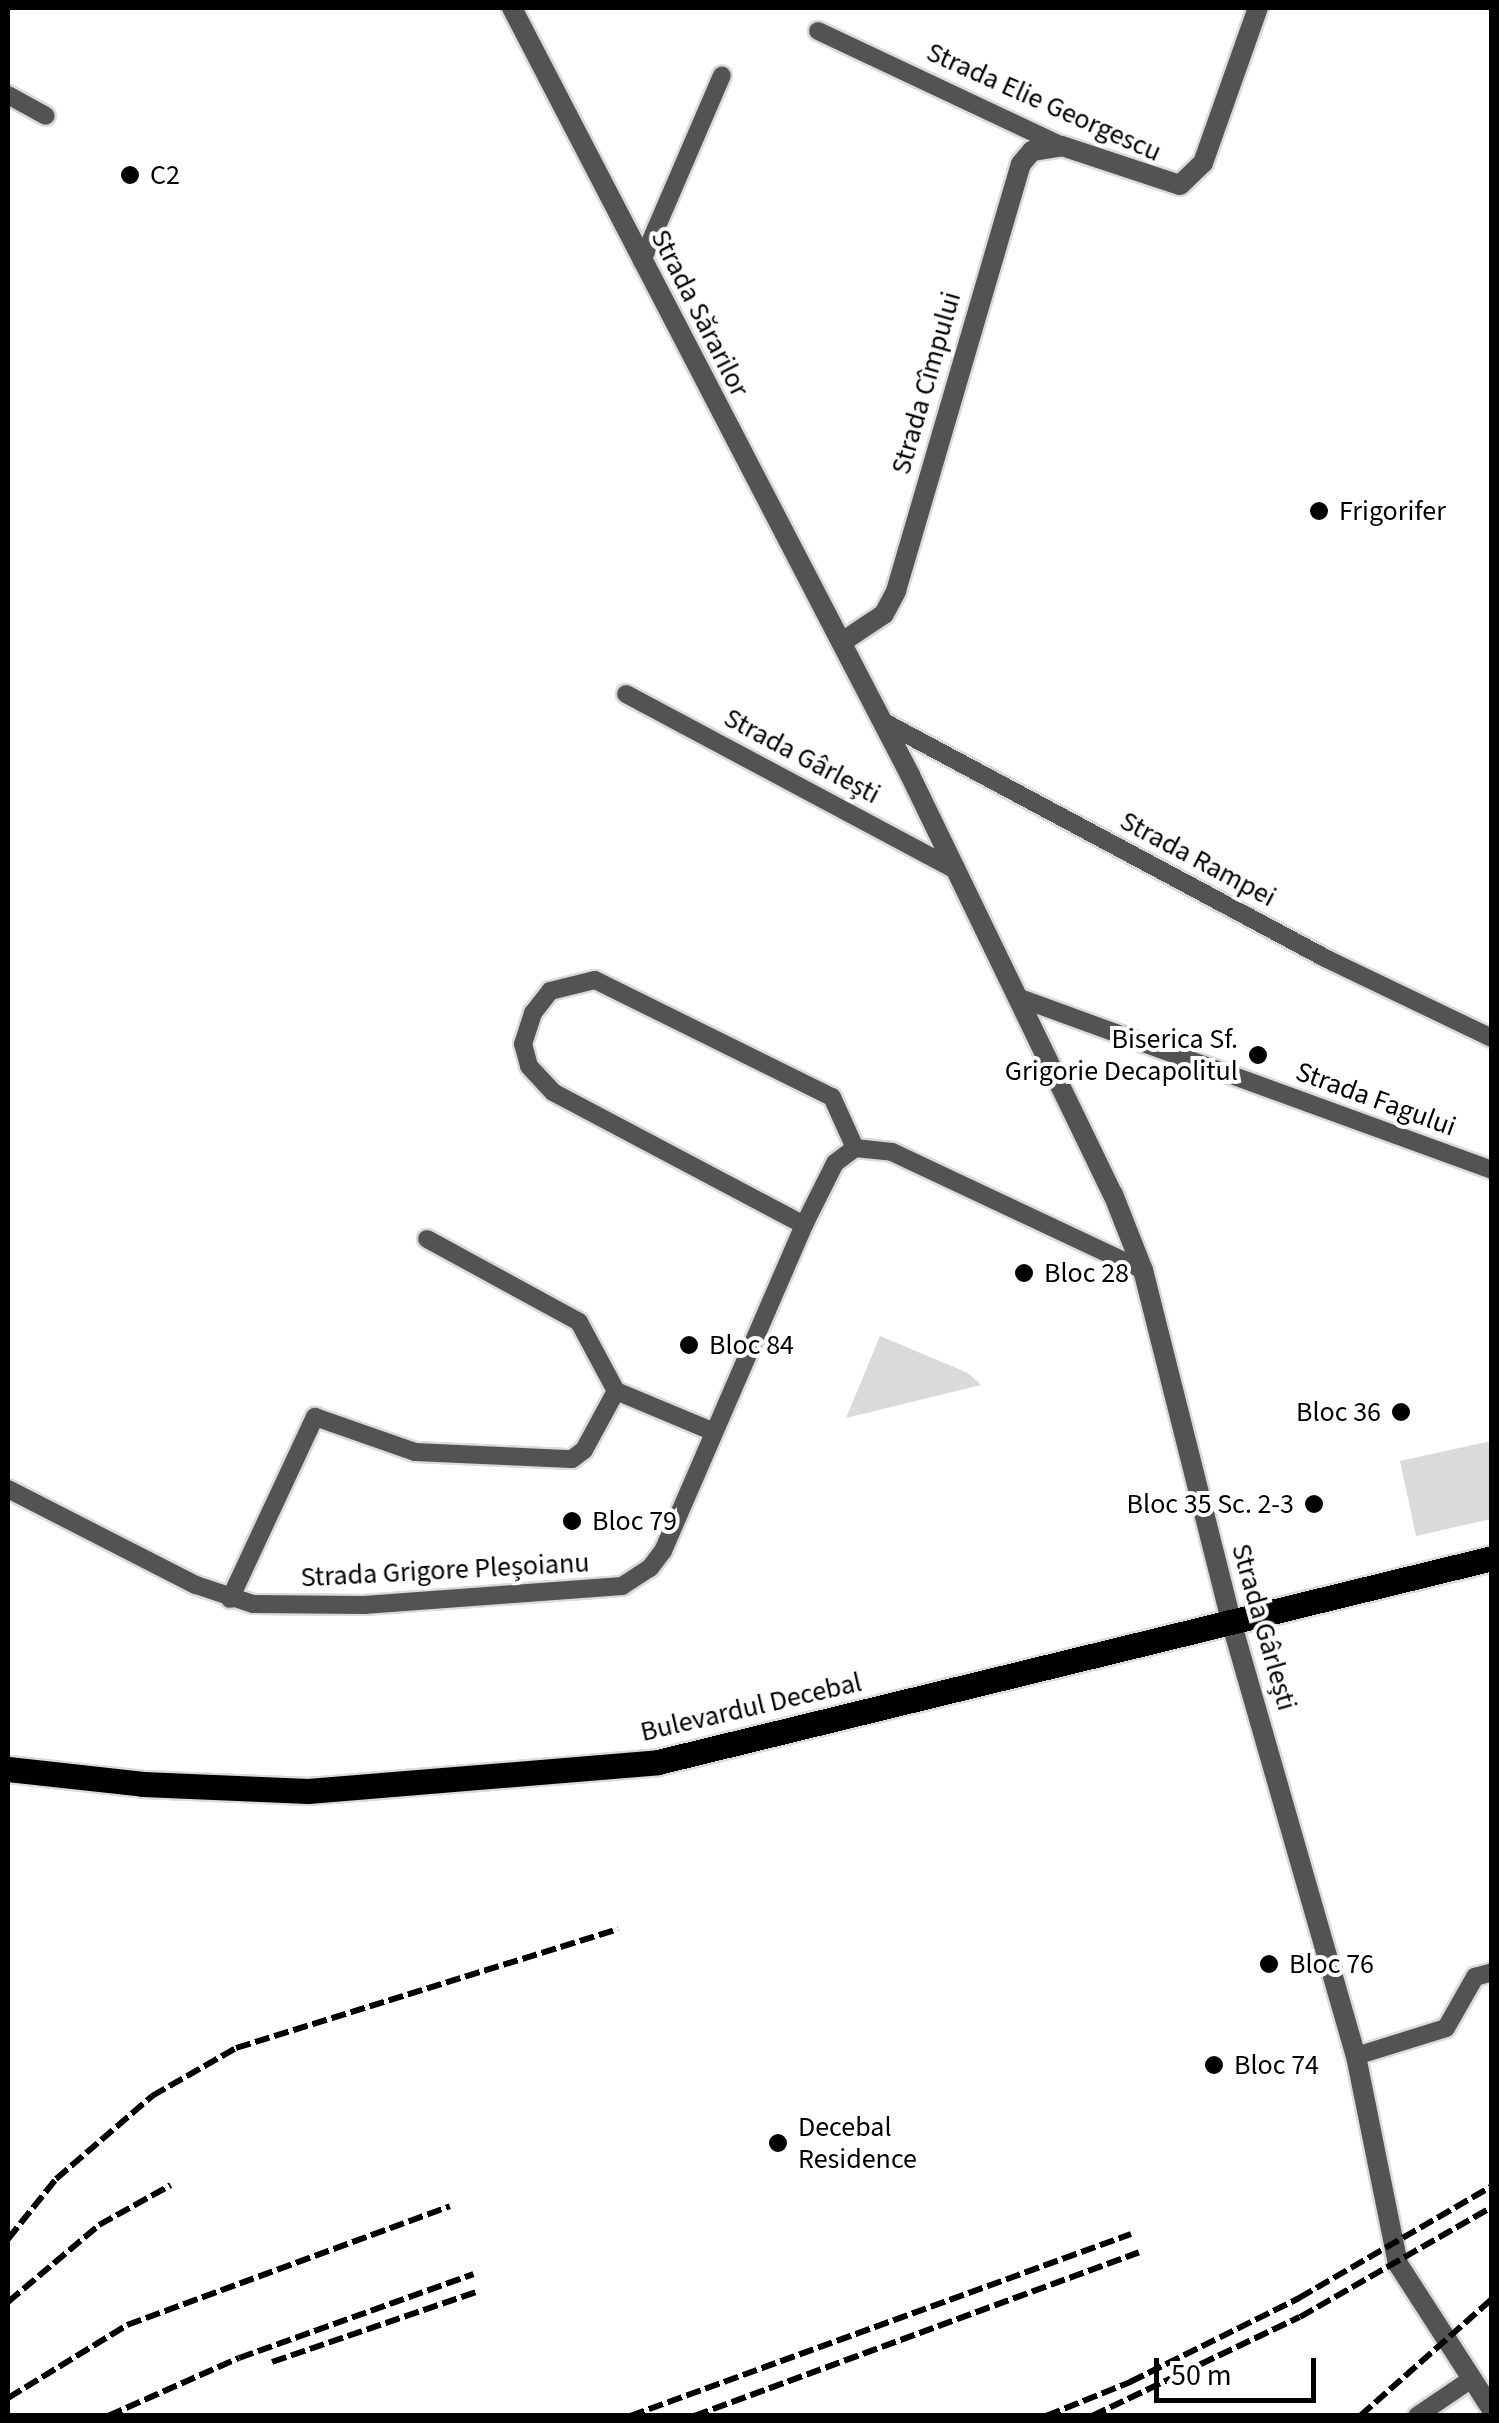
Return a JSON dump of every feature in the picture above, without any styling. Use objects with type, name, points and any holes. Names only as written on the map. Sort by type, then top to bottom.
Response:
[{"type":"main road","name":"Bulevardul Decebal","points":[[8,1769],[143,1784],[308,1790],[658,1762],[1492,1558]]},
{"type":"street","name":"Strada Sărarilor","points":[[512,8],[842,642]]},
{"type":"street","name":"Strada Elie Georgescu","points":[[818,31],[1062,146],[1180,185],[1203,163],[1258,8]]},
{"type":"street","points":[[642,262],[722,75]]},
{"type":"street","points":[[8,94],[46,116]]},
{"type":"street","name":"Strada Cîmpului","points":[[842,642],[884,614],[896,591],[1011,182],[1032,151],[1062,146]]},
{"type":"street","name":"Strada Gârlești","points":[[842,642],[1113,1194],[1142,1270],[1231,1622],[1356,2056],[1398,2264],[1492,2410]]},
{"type":"street","name":"Strada Gârlești","points":[[626,694],[952,868]]},
{"type":"street","name":"Strada Rampei","points":[[882,720],[1311,951],[1492,1038]]},
{"type":"street","points":[[804,1225],[553,1092],[529,1066],[524,1044],[533,1012],[550,991],[595,980],[832,1097],[855,1148],[892,1152],[1142,1270]]},
{"type":"street","name":"Strada Fagului","points":[[1017,997],[1492,1170]]},
{"type":"street","name":"Strada Grigore Pleșoianu","points":[[8,1489],[230,1599],[364,1606],[622,1586],[650,1568],[663,1551],[804,1225],[835,1163],[855,1148]]},
{"type":"street","points":[[427,1240],[580,1322],[616,1391],[714,1432]]},
{"type":"street","points":[[230,1599],[315,1417],[414,1452],[572,1459],[584,1450],[616,1391]]},
{"type":"street","points":[[1356,2056],[1446,2028],[1476,1977],[1492,1972]]},
{"type":"street","points":[[1417,2416],[1470,2380]]},
{"type":"shaded area","points":[[880,1336],[968,1373],[981,1385],[846,1418]]},
{"type":"shaded area","points":[[1491,1441],[1491,1519],[1416,1536],[1400,1461]]},
{"type":"railway","points":[[8,2239],[56,2179],[152,2096],[236,2048],[618,1929]]},
{"type":"railway","points":[[8,2302],[99,2225],[171,2185]]},
{"type":"railway","points":[[1046,2416],[1130,2382],[1299,2298],[1492,2186]]},
{"type":"railway","points":[[8,2398],[127,2325],[450,2206]]},
{"type":"railway","points":[[1092,2416],[1300,2317],[1492,2207]]},
{"type":"railway","points":[[630,2416],[1131,2234]]},
{"type":"railway","points":[[694,2416],[1139,2252]]},
{"type":"railway","points":[[108,2416],[239,2358],[473,2274]]},
{"type":"railway","points":[[272,2362],[477,2292]]},
{"type":"railway","points":[[1360,2416],[1492,2299]]},
{"type":"place","name":"C2","points":[[130,175]]},
{"type":"place","name":"Frigorifer","points":[[1319,511]]},
{"type":"place","name":"Biserica Sf. Grigorie Decapolitul","points":[[1258,1055]]},
{"type":"place","name":"Bloc 28","points":[[1024,1273]]},
{"type":"place","name":"Bloc 84","points":[[689,1345]]},
{"type":"place","name":"Bloc 36","points":[[1401,1412]]},
{"type":"place","name":"Bloc 35 Sc. 2-3","points":[[1314,1504]]},
{"type":"place","name":"Bloc 79","points":[[572,1521]]},
{"type":"place","name":"Bloc 76","points":[[1269,1964]]},
{"type":"place","name":"Bloc 74","points":[[1214,2065]]},
{"type":"place","name":"Decebal Residence","points":[[778,2143]]}]
